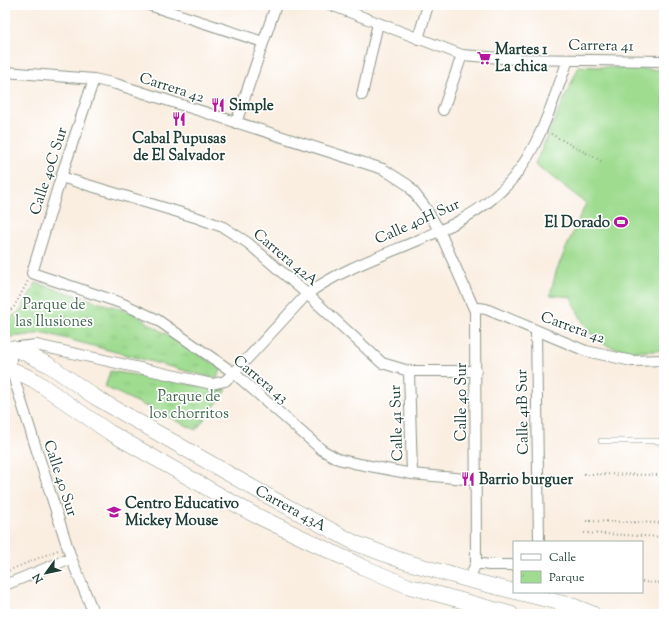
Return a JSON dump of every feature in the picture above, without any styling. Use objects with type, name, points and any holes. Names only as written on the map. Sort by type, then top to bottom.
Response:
[{"type":"main road","name":"Carrera 43A","points":[[8,348],[25,353],[50,366],[102,400],[257,490],[355,543],[403,561],[513,591]]},
{"type":"main road","name":"Carrera 43A","points":[[8,369],[34,380],[109,432],[251,512],[363,567],[408,586],[511,614]]},
{"type":"main road","name":"Carrera 43A","points":[[521,593],[573,606],[593,614]]},
{"type":"street","points":[[152,5],[263,42]]},
{"type":"street","points":[[236,123],[276,5]]},
{"type":"street","name":"Carrera 41","points":[[331,5],[462,55],[514,59],[664,61]]},
{"type":"street","points":[[418,39],[428,5]]},
{"type":"street","points":[[362,95],[378,23]]},
{"type":"street","points":[[443,110],[462,55]]},
{"type":"street","name":"Calle 40H Sur","points":[[234,373],[307,294],[338,275],[467,216],[495,197],[514,176],[542,129],[568,60]]},
{"type":"street","name":"Carrera 42","points":[[5,72],[94,79],[383,169],[408,186],[417,196],[439,230]]},
{"type":"street","name":"Calle 40C Sur","points":[[32,273],[61,178],[94,79]]},
{"type":"street","name":"Carrera 42A","points":[[61,178],[191,215],[223,227],[248,243],[307,294],[382,363],[409,371],[476,371]]},
{"type":"street","name":"Calle 40 Sur","points":[[439,230],[475,311],[476,563],[469,580]]},
{"type":"street","name":"Carrera 43","points":[[32,273],[139,310],[156,319],[234,373],[322,450],[338,459],[412,474],[476,480]]},
{"type":"street","name":"Carrera 42","points":[[475,311],[479,308],[486,309],[586,351],[632,361],[664,360]]},
{"type":"street","name":"Calle 41B Sur","points":[[536,330],[538,541]]},
{"type":"street","points":[[8,348],[36,345],[212,384],[225,381],[234,373]]},
{"type":"street","name":"Calle 40 Sur","points":[[8,348],[8,369],[71,558],[94,614]]},
{"type":"street","name":"Calle 41 Sur","points":[[409,371],[412,474]]},
{"type":"street","points":[[5,585],[71,558]]},
{"type":"street","points":[[476,563],[513,564]]},
{"type":"lane","points":[[601,441],[658,441],[664,445]]},
{"type":"path","points":[[542,129],[603,162]]},
{"type":"path","points":[[5,316],[14,307],[32,273]]},
{"type":"path","points":[[584,474],[664,475]]},
{"type":"path","points":[[586,521],[664,523]]},
{"type":"path","points":[[584,533],[664,538]]},
{"type":"path","points":[[5,572],[67,546]]},
{"type":"path","points":[[643,582],[664,583]]},
{"type":"green space","name":"El Dorado","points":[[579,66],[664,70],[664,350],[631,351],[606,345],[590,333],[579,315],[571,297],[550,295],[557,269],[586,203],[535,164]]},
{"type":"green space","name":"Parque de las Ilusiones","points":[[36,283],[131,312],[222,369],[216,379],[45,333],[5,338],[5,322],[21,310]]},
{"type":"green space","name":"Parque de los chorritos","points":[[110,371],[227,390],[196,430],[105,387]]},
{"type":"place","name":"Martes 1 La chica","points":[[484,58]]},
{"type":"place","name":"Simple","points":[[218,105]]},
{"type":"place","name":"Cabal Pupusas de El Salvador","points":[[179,119]]},
{"type":"place","name":"El Dorado","points":[[621,222]]},
{"type":"place","name":"Barrio burguer","points":[[468,479]]},
{"type":"place","name":"Centro Educativo Mickey Mouse","points":[[114,512]]}]
